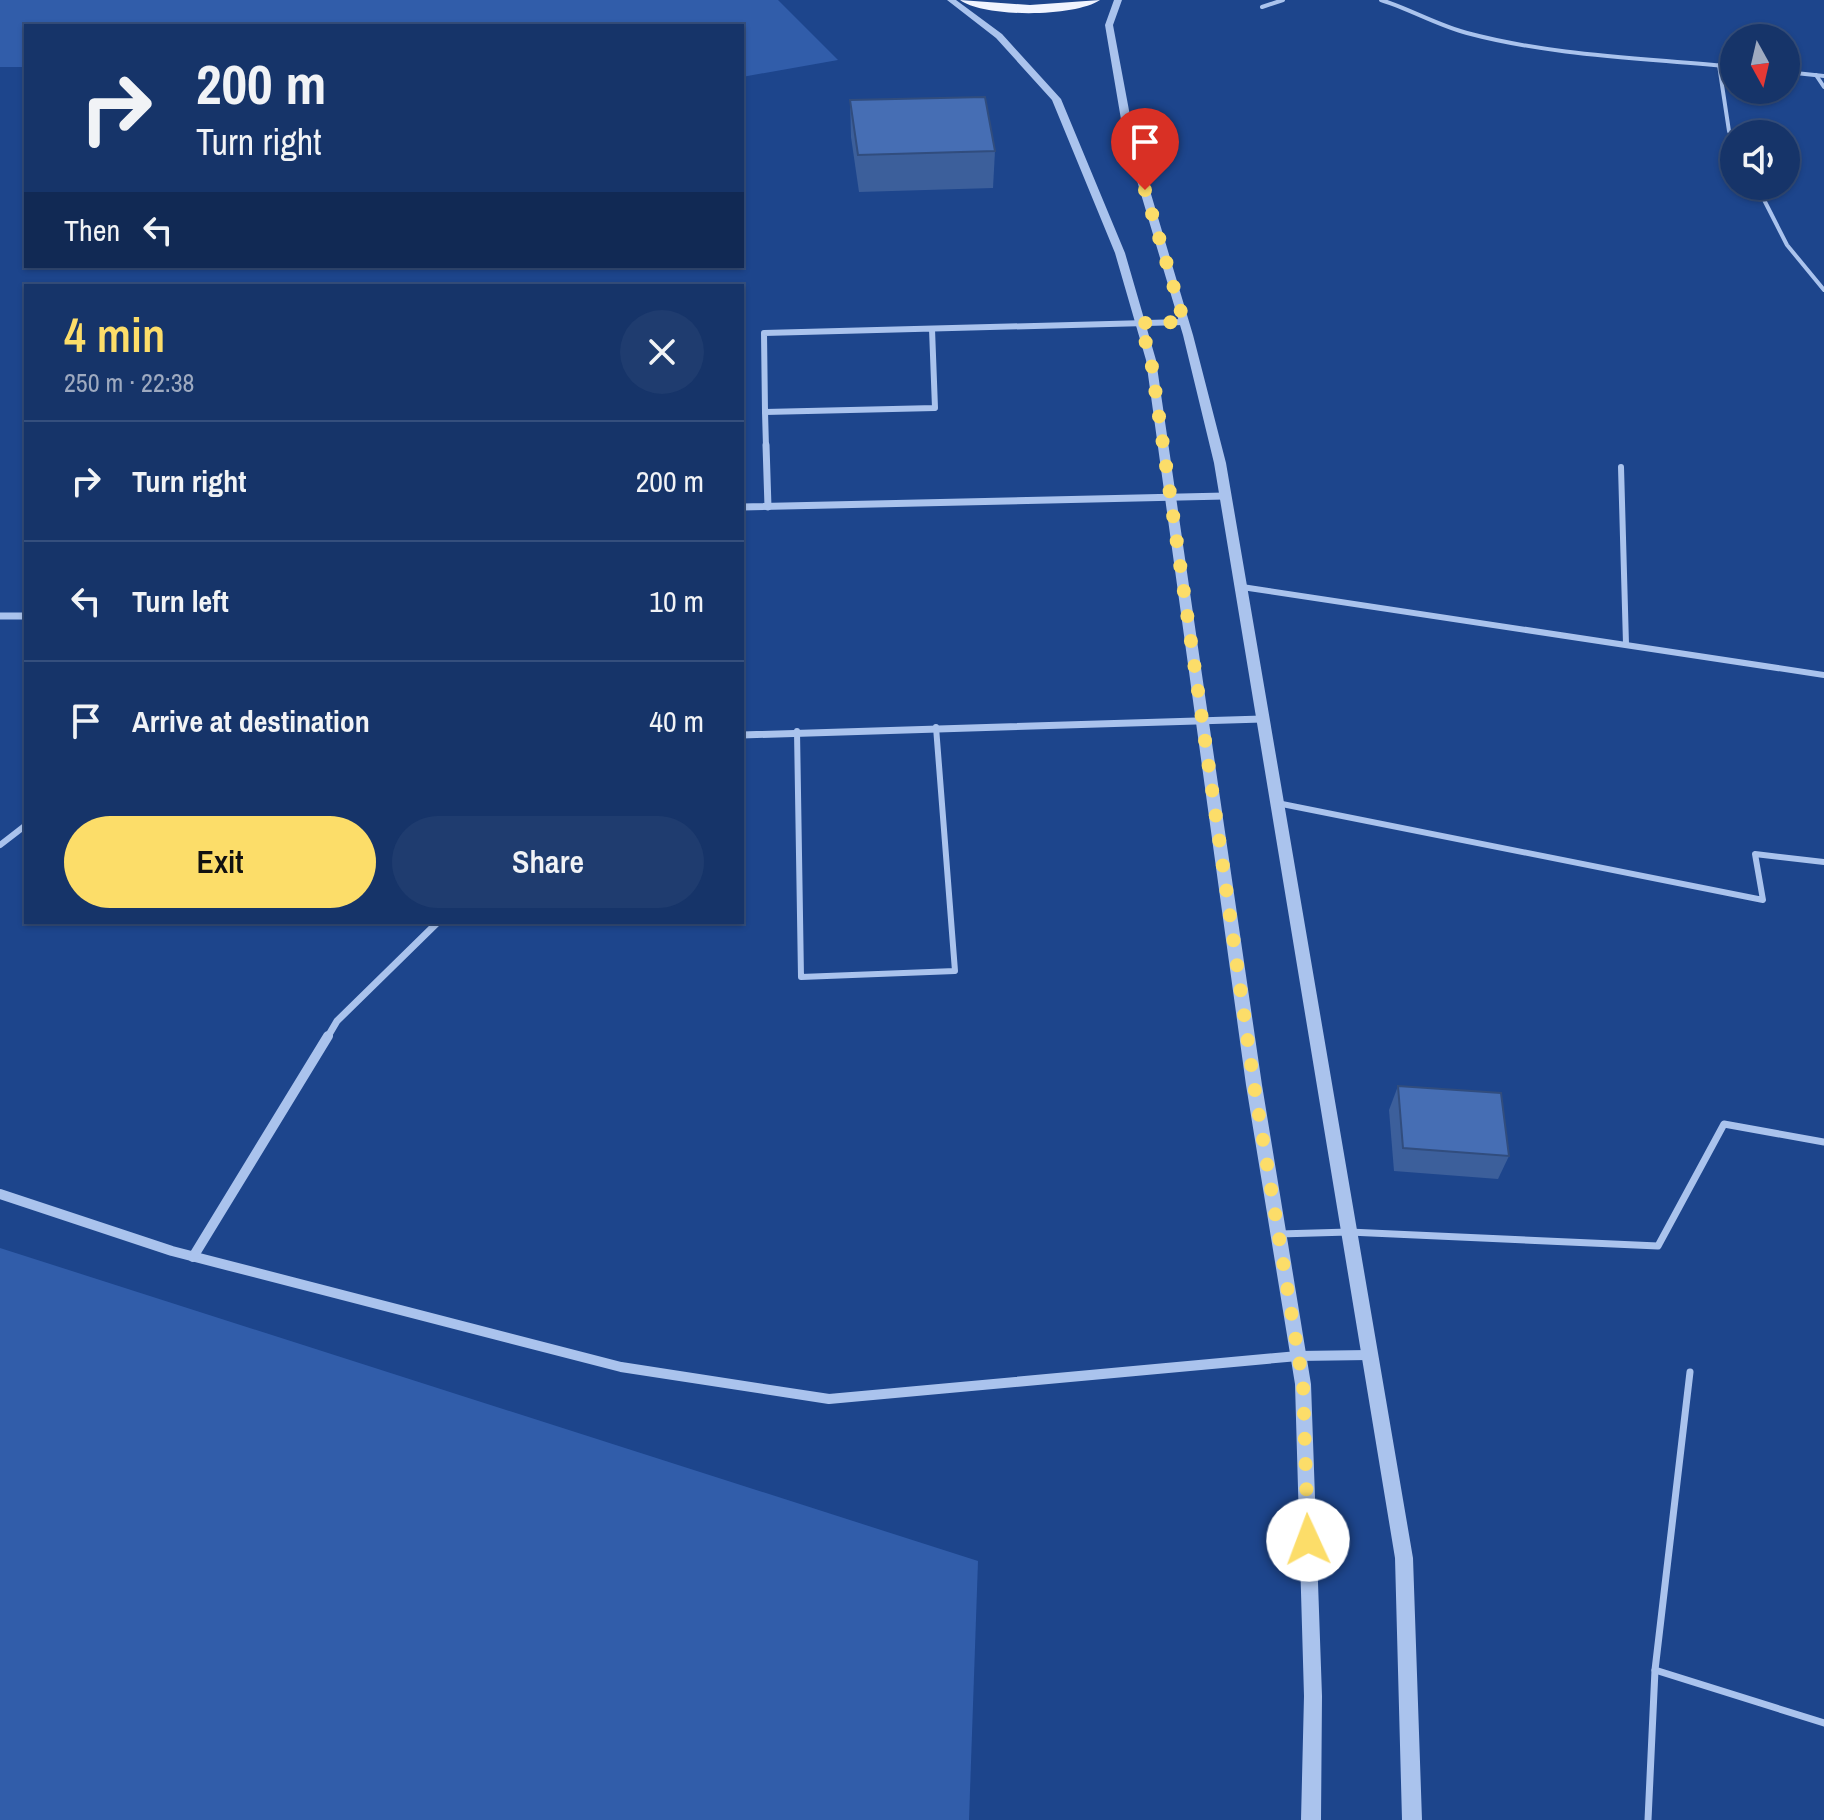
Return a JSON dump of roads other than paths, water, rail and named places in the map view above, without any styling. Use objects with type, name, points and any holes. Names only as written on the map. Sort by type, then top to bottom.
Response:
[{"type":"main road","points":[[966,0],[1013,8],[1054,8],[1094,0]]},
{"type":"street","points":[[951,0],[999,36],[1056,99],[1120,253],[1151,360],[1202,721],[1303,1384],[1313,1681],[1311,1820]]},
{"type":"street","points":[[1118,0],[1109,25],[1129,137],[1184,322],[1225,496],[1404,1558],[1412,1820]]},
{"type":"street","points":[[768,507],[764,333],[1184,322]]},
{"type":"street","points":[[765,412],[935,408],[932,329]]},
{"type":"street","points":[[744,507],[1225,496]]},
{"type":"street","points":[[0,616],[24,616]]},
{"type":"street","points":[[744,735],[1262,719]]},
{"type":"street","points":[[193,1257],[337,1021],[436,924]]},
{"type":"street","points":[[0,1194],[193,1257],[621,1367],[829,1399],[1298,1356],[1369,1355]]},
{"type":"lane","points":[[1262,7],[1283,0]]},
{"type":"lane","points":[[1381,0],[1411,8],[1462,32],[1511,42],[1719,65],[1727,120]]},
{"type":"lane","points":[[1800,73],[1824,76]]},
{"type":"lane","points":[[1816,75],[1824,87]]},
{"type":"lane","points":[[1764,200],[1787,245],[1824,290]]},
{"type":"lane","points":[[1621,467],[1626,644]]},
{"type":"lane","points":[[1240,587],[1824,675]]},
{"type":"lane","points":[[797,731],[801,977],[955,971],[936,727]]},
{"type":"lane","points":[[1277,803],[1763,900],[1755,854],[1824,862]]},
{"type":"lane","points":[[0,845],[24,827]]},
{"type":"lane","points":[[1279,1234],[1349,1232],[1658,1246],[1724,1124],[1824,1142]]},
{"type":"lane","points":[[1648,1820],[1655,1670],[1690,1372]]},
{"type":"lane","points":[[1655,1670],[1824,1723]]}]
